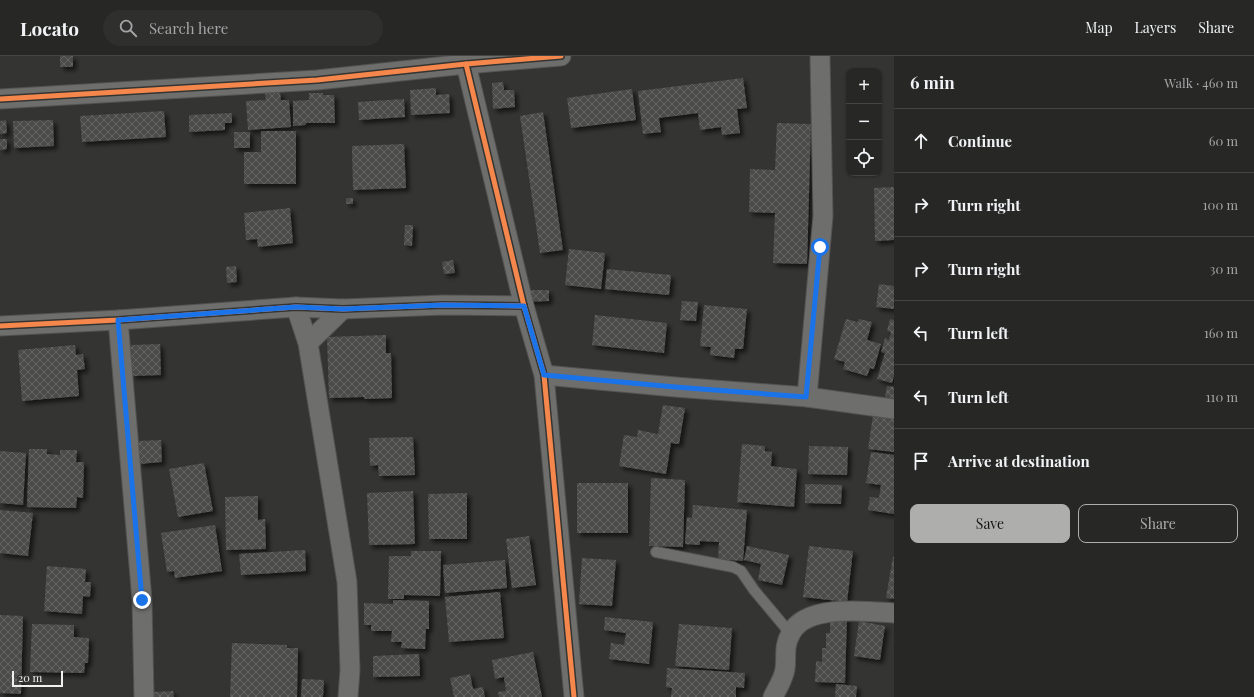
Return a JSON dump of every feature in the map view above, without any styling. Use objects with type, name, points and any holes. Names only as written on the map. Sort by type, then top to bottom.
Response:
[{"type":"street","points":[[0,99],[317,80],[466,64],[561,56]]},
{"type":"street","points":[[806,397],[823,216],[820,56]]},
{"type":"street","points":[[466,64],[524,306],[544,375],[574,697]]},
{"type":"street","points":[[0,326],[118,320],[296,307],[343,309],[443,305],[524,306]]},
{"type":"street","points":[[296,307],[308,343],[347,582],[350,670],[348,697]]},
{"type":"street","points":[[308,343],[343,309]]},
{"type":"street","points":[[118,320],[142,600],[144,697]]},
{"type":"street","points":[[544,375],[806,397],[894,409]]},
{"type":"street","points":[[773,697],[785,670],[785,651],[790,633],[798,623],[810,617],[824,613],[862,611],[894,613]]},
{"type":"lane","points":[[656,552],[733,567],[741,571],[754,590],[790,633]]},
{"type":"building","points":[[60,56],[73,56],[73,67],[60,67]]},
{"type":"building","points":[[743,78],[747,108],[737,109],[740,133],[722,135],[721,127],[700,130],[698,113],[659,118],[661,132],[643,134],[638,91]]},
{"type":"building","points":[[503,82],[504,90],[514,90],[515,107],[493,109],[492,83]]},
{"type":"building","points":[[436,88],[436,95],[449,94],[450,113],[411,115],[410,90]]},
{"type":"building","points":[[632,89],[636,120],[571,128],[567,98]]},
{"type":"building","points":[[280,92],[281,100],[289,100],[291,127],[248,130],[246,101],[266,100],[265,93]]},
{"type":"building","points":[[309,93],[334,95],[335,123],[306,123],[306,125],[293,126],[293,101],[309,100]]},
{"type":"building","points":[[404,99],[405,117],[359,120],[358,102]]},
{"type":"building","points":[[164,111],[166,137],[82,142],[80,116]]},
{"type":"building","points":[[543,112],[563,250],[540,253],[520,116]]},
{"type":"building","points":[[232,113],[232,123],[225,123],[225,130],[189,132],[189,115]]},
{"type":"building","points":[[6,120],[7,133],[0,134],[0,121]]},
{"type":"building","points":[[53,120],[54,146],[14,148],[13,121]]},
{"type":"building","points":[[777,123],[811,124],[807,264],[773,263],[775,213],[749,212],[750,169],[775,170]]},
{"type":"building","points":[[261,131],[296,131],[296,184],[244,184],[244,152],[261,152]]},
{"type":"building","points":[[234,132],[250,132],[250,148],[234,148]]},
{"type":"building","points":[[0,139],[7,139],[7,149],[0,150]]},
{"type":"building","points":[[404,144],[406,188],[353,190],[352,146]]},
{"type":"building","points":[[894,187],[894,240],[875,241],[874,188]]},
{"type":"building","points":[[346,198],[353,198],[353,204],[346,204]]},
{"type":"building","points":[[290,208],[293,243],[258,247],[257,239],[246,240],[244,213]]},
{"type":"building","points":[[405,225],[413,225],[412,246],[404,245]]},
{"type":"building","points":[[569,249],[605,253],[601,289],[565,285]]},
{"type":"building","points":[[453,260],[455,273],[444,274],[442,262]]},
{"type":"building","points":[[236,266],[237,282],[227,283],[226,267]]},
{"type":"building","points":[[607,269],[671,275],[669,295],[605,289]]},
{"type":"building","points":[[879,284],[894,286],[894,309],[876,307]]},
{"type":"building","points":[[524,290],[549,290],[549,301],[524,302]]},
{"type":"building","points":[[682,301],[698,302],[696,321],[680,320]]},
{"type":"building","points":[[704,305],[747,309],[743,349],[735,349],[734,358],[710,355],[711,347],[700,346]]},
{"type":"building","points":[[595,315],[667,323],[664,353],[592,345]]},
{"type":"building","points":[[846,319],[858,322],[859,319],[872,322],[867,340],[881,344],[874,369],[870,368],[867,376],[843,369],[845,362],[834,359]]},
{"type":"building","points":[[890,319],[894,320],[894,376],[892,383],[877,379],[885,353],[881,352],[885,338],[889,340],[891,332],[887,331]]},
{"type":"building","points":[[386,335],[386,353],[391,353],[392,398],[329,398],[327,337]]},
{"type":"building","points":[[160,344],[161,375],[132,376],[131,345]]},
{"type":"building","points":[[75,345],[76,355],[83,354],[85,369],[77,370],[79,396],[22,401],[18,350]]},
{"type":"building","points":[[887,386],[894,387],[894,399],[885,397]]},
{"type":"building","points":[[663,405],[685,408],[679,444],[671,443],[666,474],[619,466],[624,435],[637,437],[638,430],[658,434]]},
{"type":"building","points":[[874,408],[894,411],[894,452],[868,449]]},
{"type":"building","points":[[413,437],[415,475],[379,476],[378,465],[370,466],[369,438]]},
{"type":"building","points":[[161,440],[162,462],[139,464],[138,441]]},
{"type":"building","points":[[742,444],[765,446],[765,451],[772,452],[771,466],[797,469],[794,507],[737,502]]},
{"type":"building","points":[[809,446],[848,447],[847,475],[808,474]]},
{"type":"building","points":[[29,449],[47,449],[47,454],[60,455],[60,450],[77,450],[76,462],[84,462],[83,498],[77,497],[76,508],[27,507]]},
{"type":"building","points":[[0,451],[26,453],[23,505],[0,503]]},
{"type":"building","points":[[871,452],[894,455],[894,514],[868,510],[870,497],[879,498],[881,485],[866,483]]},
{"type":"building","points":[[204,463],[213,511],[178,517],[169,469]]},
{"type":"building","points":[[651,478],[685,480],[683,547],[649,546]]},
{"type":"building","points":[[577,483],[628,483],[628,533],[577,533]]},
{"type":"building","points":[[805,484],[842,485],[841,504],[805,503]]},
{"type":"building","points":[[413,491],[415,544],[369,545],[367,493]]},
{"type":"building","points":[[467,493],[467,539],[429,539],[428,494]]},
{"type":"building","points":[[258,496],[258,520],[265,519],[266,549],[226,550],[225,497]]},
{"type":"building","points":[[693,505],[747,510],[743,561],[718,559],[719,542],[700,541],[700,545],[685,544],[687,517],[692,518]]},
{"type":"building","points":[[0,510],[33,513],[28,556],[0,553]]},
{"type":"building","points":[[215,525],[222,571],[175,578],[174,571],[167,572],[161,533]]},
{"type":"building","points":[[529,536],[536,585],[512,588],[506,539]]},
{"type":"building","points":[[747,546],[789,555],[782,585],[758,580],[761,564],[744,560]]},
{"type":"building","points":[[809,546],[853,551],[847,602],[803,597]]},
{"type":"building","points":[[305,550],[306,571],[241,575],[239,554]]},
{"type":"building","points":[[411,551],[441,551],[440,596],[404,595],[404,599],[388,599],[389,556],[411,556]]},
{"type":"building","points":[[894,557],[894,599],[886,598]]},
{"type":"building","points":[[582,558],[616,560],[612,606],[579,604]]},
{"type":"building","points":[[505,560],[507,588],[445,593],[443,565]]},
{"type":"building","points":[[47,566],[86,569],[85,582],[91,582],[90,597],[83,596],[82,614],[44,611]]},
{"type":"building","points":[[500,592],[504,638],[449,642],[445,597]]},
{"type":"building","points":[[393,600],[429,601],[429,629],[426,629],[425,649],[401,648],[402,642],[391,642],[392,631],[371,631],[371,625],[364,625],[364,603],[393,604]]},
{"type":"building","points":[[0,615],[23,616],[21,694],[0,693]]},
{"type":"building","points":[[830,616],[847,617],[845,683],[815,682],[816,661],[822,662],[822,648],[826,648],[826,633],[830,633]]},
{"type":"building","points":[[605,617],[653,622],[649,664],[609,659],[611,643],[624,645],[626,633],[604,630]]},
{"type":"building","points":[[859,621],[885,626],[880,660],[854,656]]},
{"type":"building","points":[[32,624],[74,625],[74,637],[89,638],[88,663],[85,663],[84,673],[30,672]]},
{"type":"building","points":[[679,624],[732,628],[729,670],[675,666]]},
{"type":"building","points":[[232,643],[287,645],[287,648],[298,648],[297,697],[230,697]]},
{"type":"building","points":[[533,652],[542,697],[499,697],[498,692],[506,691],[504,677],[495,679],[492,660]]},
{"type":"building","points":[[419,654],[420,676],[373,677],[373,656]]},
{"type":"building","points":[[667,668],[745,673],[744,688],[736,687],[736,697],[671,697],[672,688],[666,687]]},
{"type":"building","points":[[470,674],[473,689],[483,687],[485,697],[454,697],[450,678]]},
{"type":"building","points":[[302,679],[324,680],[323,697],[301,697]]},
{"type":"building","points":[[836,684],[857,686],[856,697],[835,697]]},
{"type":"building","points":[[173,691],[174,697],[152,697],[152,692]]},
{"type":"cycle path","points":[[0,99],[317,80],[466,64],[561,56]]},
{"type":"cycle path","points":[[466,64],[524,306],[544,375],[574,697]]},
{"type":"cycle path","points":[[0,326],[118,320],[296,307],[343,309],[443,305],[524,306]]},
{"type":"route","points":[[142,600],[118,320],[296,307],[343,309],[443,305],[524,306],[544,375],[806,397],[820,247]]}]
